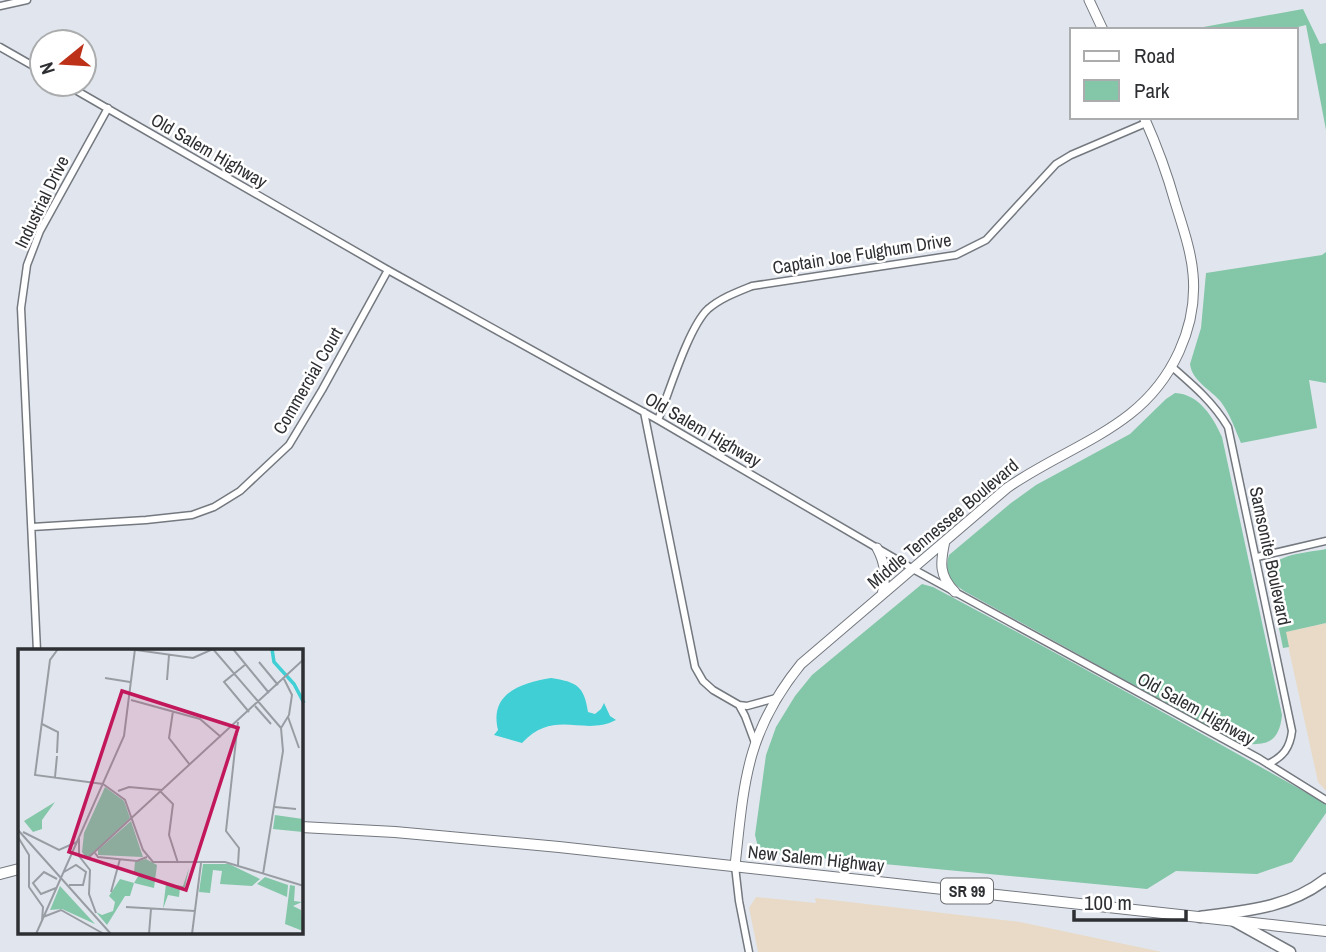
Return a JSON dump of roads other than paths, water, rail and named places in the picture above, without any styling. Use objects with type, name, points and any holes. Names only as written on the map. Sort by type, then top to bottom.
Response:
[{"type":"highway","points":[[1200,917],[1262,908],[1291,900],[1326,879]]},
{"type":"highway","points":[[1234,921],[1290,952]]},
{"type":"main road","points":[[1089,0],[1102,28]]},
{"type":"main road","name":"Middle Tennessee Boulevard","points":[[735,866],[747,768],[755,743],[776,698],[801,664],[1007,488],[1031,471],[1111,429],[1133,412],[1171,366],[1186,338],[1193,307],[1193,273],[1186,236],[1168,178],[1145,120]]},
{"type":"main road","points":[[945,541],[942,570],[947,584],[956,592]]},
{"type":"main road","points":[[877,548],[884,560],[886,571],[883,595]]},
{"type":"main road","name":"New Salem Highway","points":[[303,827],[395,832],[735,866],[1326,931]]},
{"type":"main road","points":[[0,874],[18,869]]},
{"type":"street","points":[[0,6],[27,0]]},
{"type":"street","points":[[0,47],[28,63]]},
{"type":"street","name":"Old Salem Highway","points":[[90,98],[388,270],[658,420],[913,569],[1268,764],[1326,800]]},
{"type":"street","name":"Industrial Drive","points":[[37,649],[21,308],[27,265],[53,203],[108,108]]},
{"type":"street","name":"Captain Joe Fulghum Drive","points":[[658,420],[693,331],[707,310],[722,299],[752,286],[956,255],[986,240],[1056,164],[1145,120]]},
{"type":"street","name":"Commercial Court","points":[[32,527],[192,515],[214,507],[240,491],[289,444],[388,270]]},
{"type":"street","name":"Samsonite Boulevard","points":[[1171,366],[1202,393],[1228,427],[1292,731],[1290,745],[1275,761],[1268,764]]},
{"type":"street","points":[[644,412],[689,649],[695,667],[703,681],[713,690],[739,705],[747,706],[776,698]]},
{"type":"street","points":[[1257,557],[1326,541]]},
{"type":"street","points":[[739,705],[755,743]]},
{"type":"street","points":[[735,866],[738,901],[749,952]]},
{"type":"water","points":[[551,678],[567,681],[578,687],[584,696],[588,712],[595,714],[604,703],[610,716],[616,720],[592,726],[546,727],[522,743],[494,735],[498,730],[498,707],[510,692],[529,683]]}]
